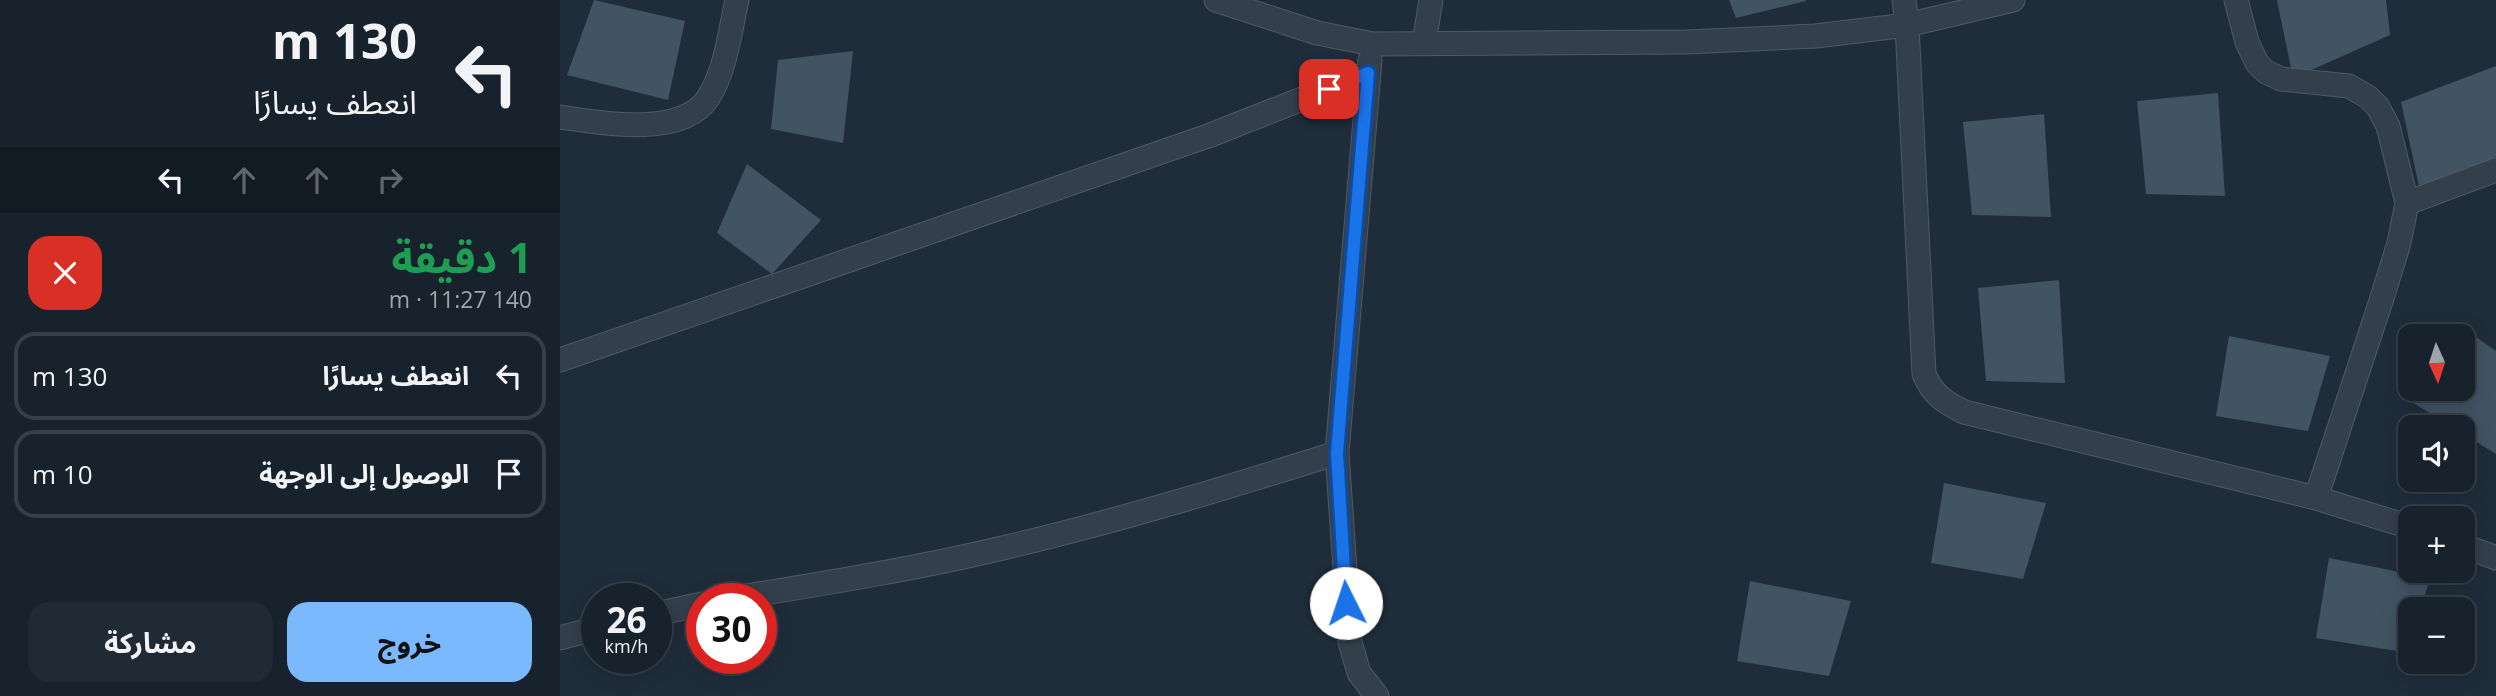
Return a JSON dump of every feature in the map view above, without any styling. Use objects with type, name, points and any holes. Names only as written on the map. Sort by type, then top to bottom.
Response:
[{"type":"street","points":[[560,117],[616,124],[667,123],[691,113],[707,99],[721,66],[737,0]]},
{"type":"street","points":[[1216,0],[1317,33],[1373,44],[1687,41],[1816,36],[1907,25],[2013,0]]},
{"type":"street","points":[[1424,43],[1431,0]]},
{"type":"street","points":[[1904,0],[1924,374],[1942,402],[1964,412],[2316,498],[2398,523]]},
{"type":"street","points":[[2236,0],[2247,42],[2257,63],[2266,72],[2281,79],[2349,86],[2368,97],[2378,107],[2388,127],[2407,203],[2399,243],[2316,498]]},
{"type":"street","points":[[1373,44],[1368,73],[1337,453],[1350,642],[1359,673],[1377,696]]},
{"type":"street","points":[[560,360],[1208,136],[1368,73]]},
{"type":"street","points":[[2407,203],[2496,170]]},
{"type":"street","points":[[777,591],[1010,547],[1169,505],[1337,453]]},
{"type":"street","points":[[2475,550],[2496,558]]},
{"type":"street","points":[[560,638],[581,632]]},
{"type":"building","points":[[594,0],[685,21],[668,100],[567,75]]},
{"type":"building","points":[[1729,0],[1806,0],[1806,1],[1736,18]]},
{"type":"building","points":[[2277,0],[2386,0],[2390,35],[2293,78]]},
{"type":"building","points":[[853,51],[843,143],[771,129],[778,60]]},
{"type":"building","points":[[2496,66],[2496,157],[2420,191],[2401,102]]},
{"type":"building","points":[[2218,93],[2225,196],[2146,194],[2137,101]]},
{"type":"building","points":[[2044,114],[2051,217],[1972,215],[1963,122]]},
{"type":"building","points":[[747,164],[821,220],[772,274],[717,233]]},
{"type":"building","points":[[2059,280],[2065,383],[1986,381],[1978,288]]},
{"type":"building","points":[[2229,336],[2330,356],[2308,431],[2216,416]]},
{"type":"building","points":[[2475,338],[2496,351],[2496,454],[2475,441],[2475,415],[2433,415],[2412,402],[2475,401]]},
{"type":"building","points":[[1944,483],[2046,503],[2023,579],[1931,563]]},
{"type":"building","points":[[2329,558],[2398,572],[2398,583],[2429,583],[2424,597],[2398,597],[2398,651],[2316,638]]},
{"type":"building","points":[[1750,581],[1851,601],[1829,676],[1737,661]]},
{"type":"route","points":[[1329,89],[1368,73],[1337,453],[1346,603]]}]
